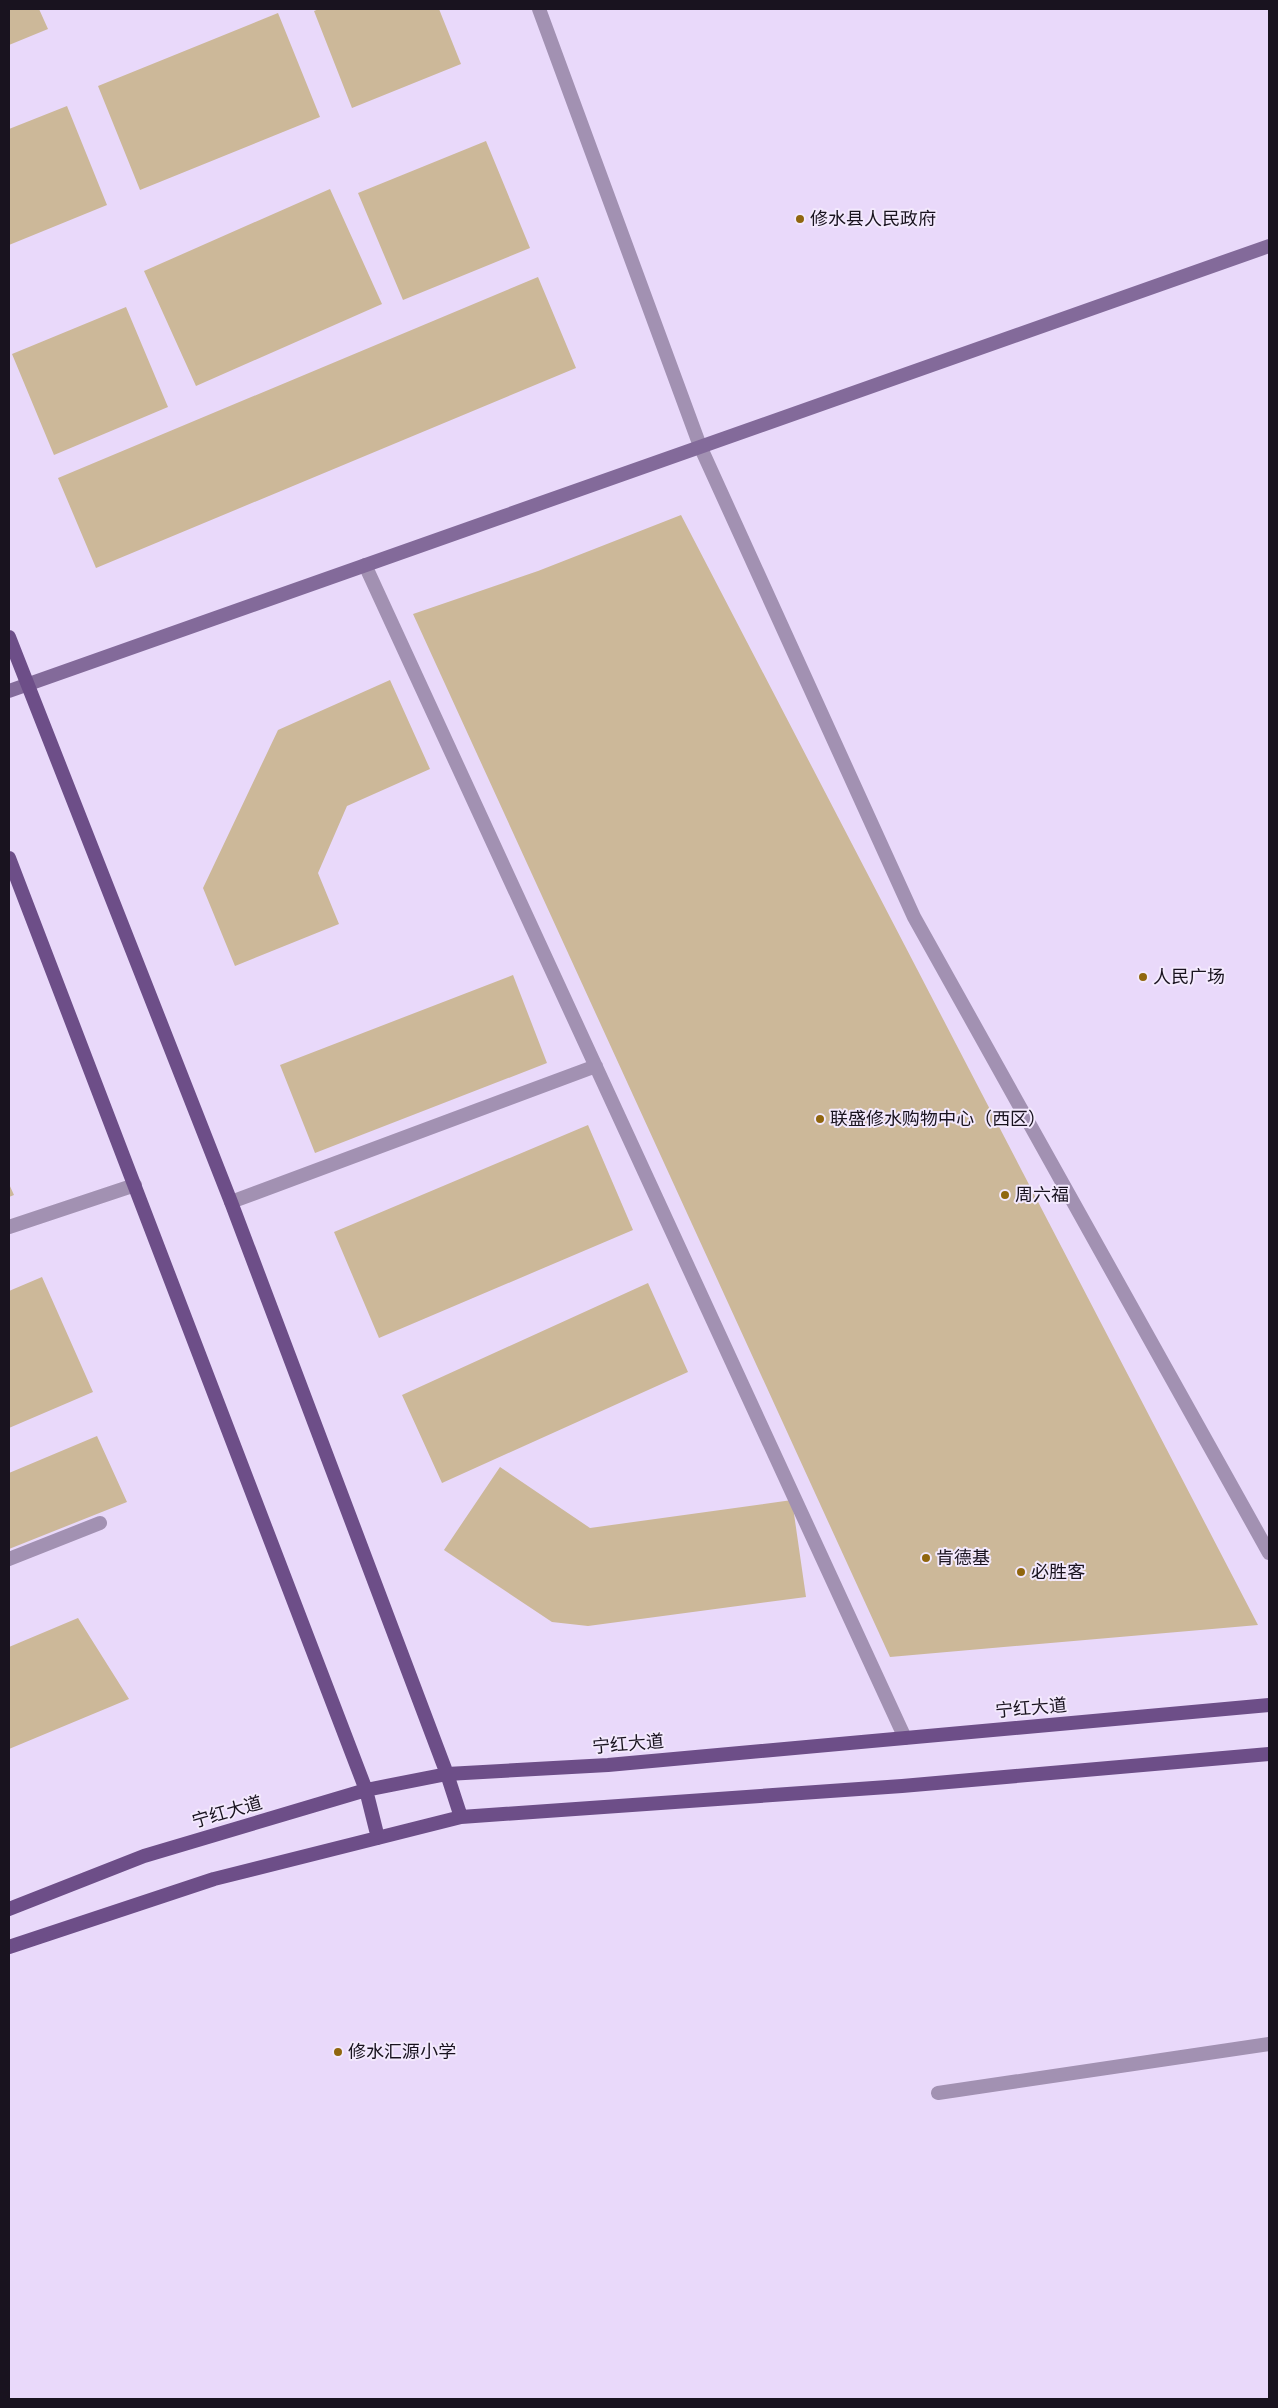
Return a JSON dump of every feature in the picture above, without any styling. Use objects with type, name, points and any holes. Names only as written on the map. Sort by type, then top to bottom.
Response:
[{"type":"main road","points":[[9,691],[1269,246]]},
{"type":"main road","points":[[9,637],[231,1202],[447,1774],[461,1818]]},
{"type":"main road","points":[[9,858],[366,1790],[378,1838]]},
{"type":"main road","name":"宁红大道","points":[[9,1909],[144,1856],[366,1790],[447,1774],[608,1765],[1269,1705]]},
{"type":"main road","points":[[9,1947],[214,1878],[461,1818],[902,1786],[1269,1754]]},
{"type":"street","points":[[539,9],[700,446],[914,916],[1269,1553]]},
{"type":"street","points":[[365,565],[905,1738]]},
{"type":"street","points":[[231,1202],[596,1066]]},
{"type":"street","points":[[9,1227],[135,1185]]},
{"type":"street","points":[[9,1559],[100,1523]]},
{"type":"street","points":[[938,2093],[1269,2044]]},
{"type":"building","points":[[9,9],[39,9],[48,29],[9,45]]},
{"type":"building","points":[[319,9],[439,9],[461,64],[352,108],[314,11]]},
{"type":"building","points":[[278,13],[320,117],[140,190],[98,86]]},
{"type":"building","points":[[67,106],[107,205],[9,245],[9,129]]},
{"type":"building","points":[[486,141],[530,248],[403,300],[358,193]]},
{"type":"building","points":[[330,189],[382,304],[196,386],[144,271]]},
{"type":"building","points":[[538,277],[576,368],[96,568],[58,478]]},
{"type":"building","points":[[126,307],[168,407],[54,455],[12,354]]},
{"type":"building","name":"联盛修水购物中心（西区）","points":[[681,515],[1258,1625],[890,1657],[413,614],[538,571]]},
{"type":"building","points":[[390,680],[430,769],[347,806],[318,873],[339,924],[235,966],[203,888],[278,730]]},
{"type":"building","points":[[513,975],[547,1063],[315,1153],[280,1065]]},
{"type":"building","points":[[588,1125],[633,1230],[379,1338],[334,1232]]},
{"type":"building","points":[[9,1184],[14,1195],[9,1197]]},
{"type":"building","points":[[42,1277],[93,1392],[9,1428],[9,1291]]},
{"type":"building","points":[[648,1283],[688,1372],[442,1483],[402,1395]]},
{"type":"building","points":[[97,1436],[127,1502],[9,1549],[9,1473]]},
{"type":"building","points":[[500,1467],[590,1528],[792,1500],[806,1597],[588,1626],[552,1622],[444,1550]]},
{"type":"building","points":[[78,1618],[129,1699],[9,1749],[9,1647]]},
{"type":"place","name":"修水县人民政府","points":[[800,219]]},
{"type":"place","name":"人民广场","points":[[1143,977]]},
{"type":"place","name":"联盛修水购物中心（西区）","points":[[820,1119]]},
{"type":"place","name":"周六福","points":[[1005,1195]]},
{"type":"place","name":"肯德基","points":[[926,1558]]},
{"type":"place","name":"必胜客","points":[[1021,1572]]},
{"type":"place","name":"修水汇源小学","points":[[338,2052]]}]
